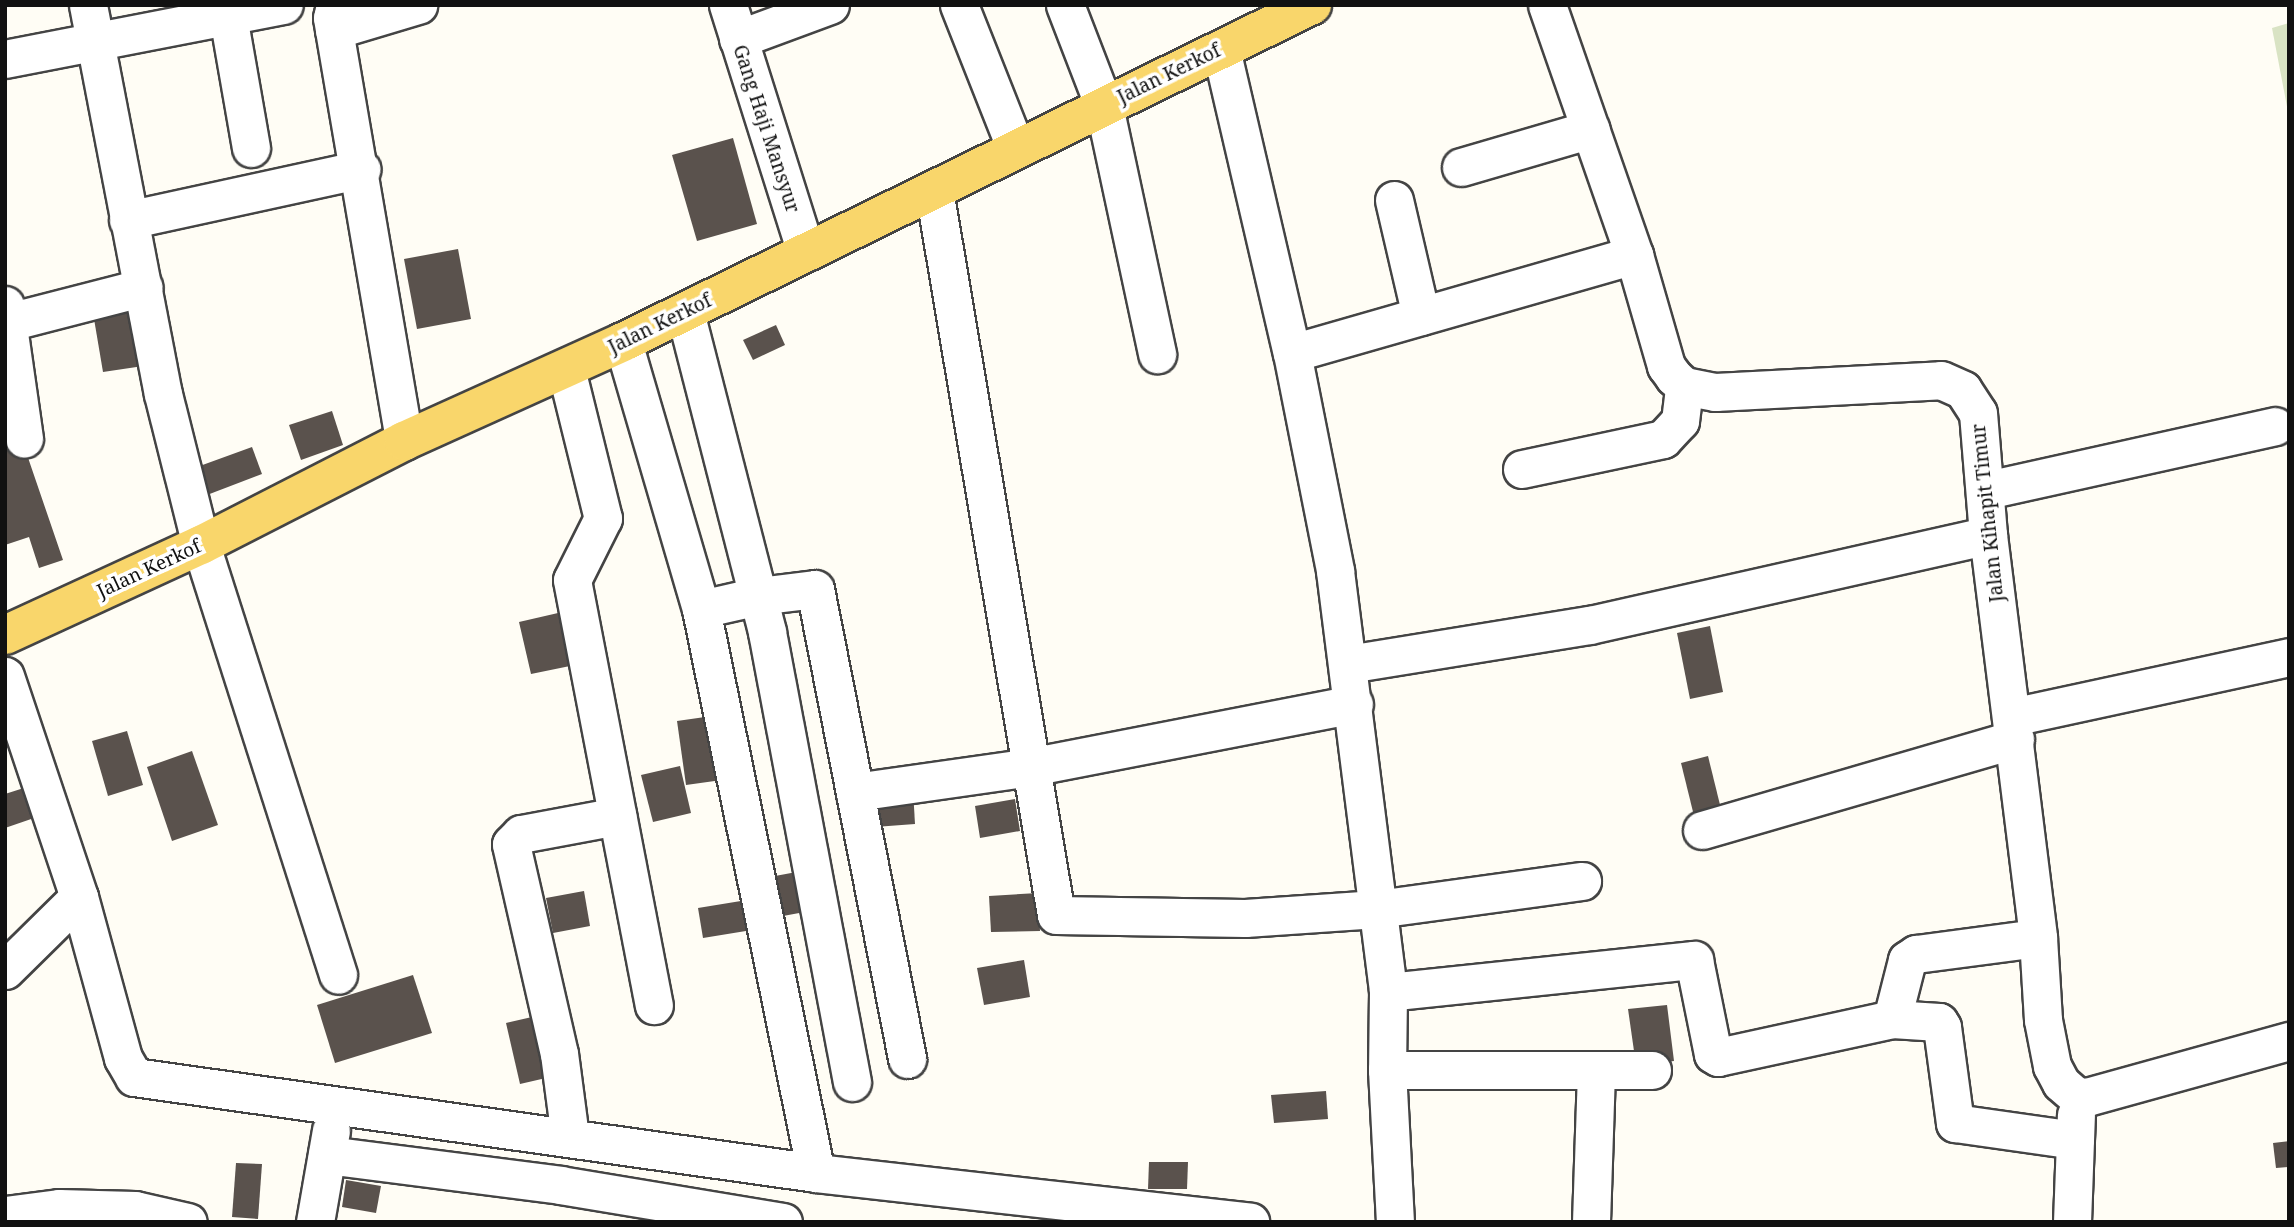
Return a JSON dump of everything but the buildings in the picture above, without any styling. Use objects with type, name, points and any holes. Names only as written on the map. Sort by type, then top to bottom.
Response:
[{"type":"main road","name":"Jalan Kerkof","points":[[5,635],[201,545],[404,441],[624,342],[1304,7]]},
{"type":"street","points":[[5,59],[91,23],[228,16],[284,5]]},
{"type":"street","points":[[404,441],[335,18],[418,5]]},
{"type":"street","points":[[733,22],[830,5]]},
{"type":"street","points":[[959,5],[1016,149]]},
{"type":"street","points":[[1065,5],[1104,106],[1157,354]]},
{"type":"street","points":[[1522,470],[1663,439],[1680,421],[1684,386],[1666,366],[1634,255],[1547,5]]},
{"type":"street","points":[[228,16],[251,148]]},
{"type":"street","name":"Gang Haji Mansyur","points":[[733,22],[806,252]]},
{"type":"street","points":[[91,23],[163,394],[201,545],[300,868],[338,975]]},
{"type":"street","points":[[1221,49],[1292,353],[1335,571],[1354,704],[1388,992],[1387,1070],[1395,1222]]},
{"type":"street","points":[[1461,167],[1591,129]]},
{"type":"street","points":[[128,220],[361,169]]},
{"type":"street","points":[[934,190],[1050,901],[1060,918],[1245,918],[1377,909],[1582,881]]},
{"type":"street","points":[[1394,200],[1421,316]]},
{"type":"street","points":[[1292,353],[1634,255]]},
{"type":"street","points":[[24,439],[7,313],[144,288]]},
{"type":"street","points":[[685,312],[758,596],[845,1031],[852,1082]]},
{"type":"street","points":[[624,342],[701,609],[816,1173]]},
{"type":"street","points":[[566,369],[603,518],[572,580],[654,1005]]},
{"type":"street","name":"Jalan Kihapit Timur","points":[[1684,386],[1714,392],[1839,383],[1953,383],[1971,399],[1978,413],[1987,490],[1988,535],[2038,938],[2043,1020],[2052,1066],[2067,1091],[2076,1096]]},
{"type":"street","points":[[1987,490],[2275,426]]},
{"type":"street","points":[[1348,664],[1590,625],[1988,535]]},
{"type":"street","points":[[701,609],[758,596],[815,589],[903,1042],[845,1031]]},
{"type":"street","points":[[1702,830],[2014,728],[2289,657]]},
{"type":"street","points":[[5,676],[79,897],[123,1058],[134,1077],[334,1108],[570,1137],[684,1158],[1250,1222]]},
{"type":"street","points":[[855,792],[1030,767],[1354,704]]},
{"type":"street","points":[[570,1137],[559,1054],[511,844],[521,834],[617,816]]},
{"type":"street","points":[[5,971],[79,897]]},
{"type":"street","points":[[1892,1019],[1911,956],[2038,938]]},
{"type":"street","points":[[1388,992],[1691,959],[1696,962],[1713,1054],[1718,1058],[1892,1019],[1939,1022],[1942,1027],[1955,1123],[2075,1140]]},
{"type":"street","points":[[2071,1222],[2076,1096],[2103,1094],[2289,1041]]},
{"type":"street","points":[[1387,1070],[1652,1070]]},
{"type":"street","points":[[1591,1222],[1596,1071]]},
{"type":"street","points":[[315,1222],[334,1108]]},
{"type":"street","points":[[327,1155],[560,1185],[783,1222]]},
{"type":"street","points":[[5,1215],[59,1208],[135,1210],[188,1222]]},
{"type":"green space","points":[[2289,23],[2289,117],[2272,28]]}]
